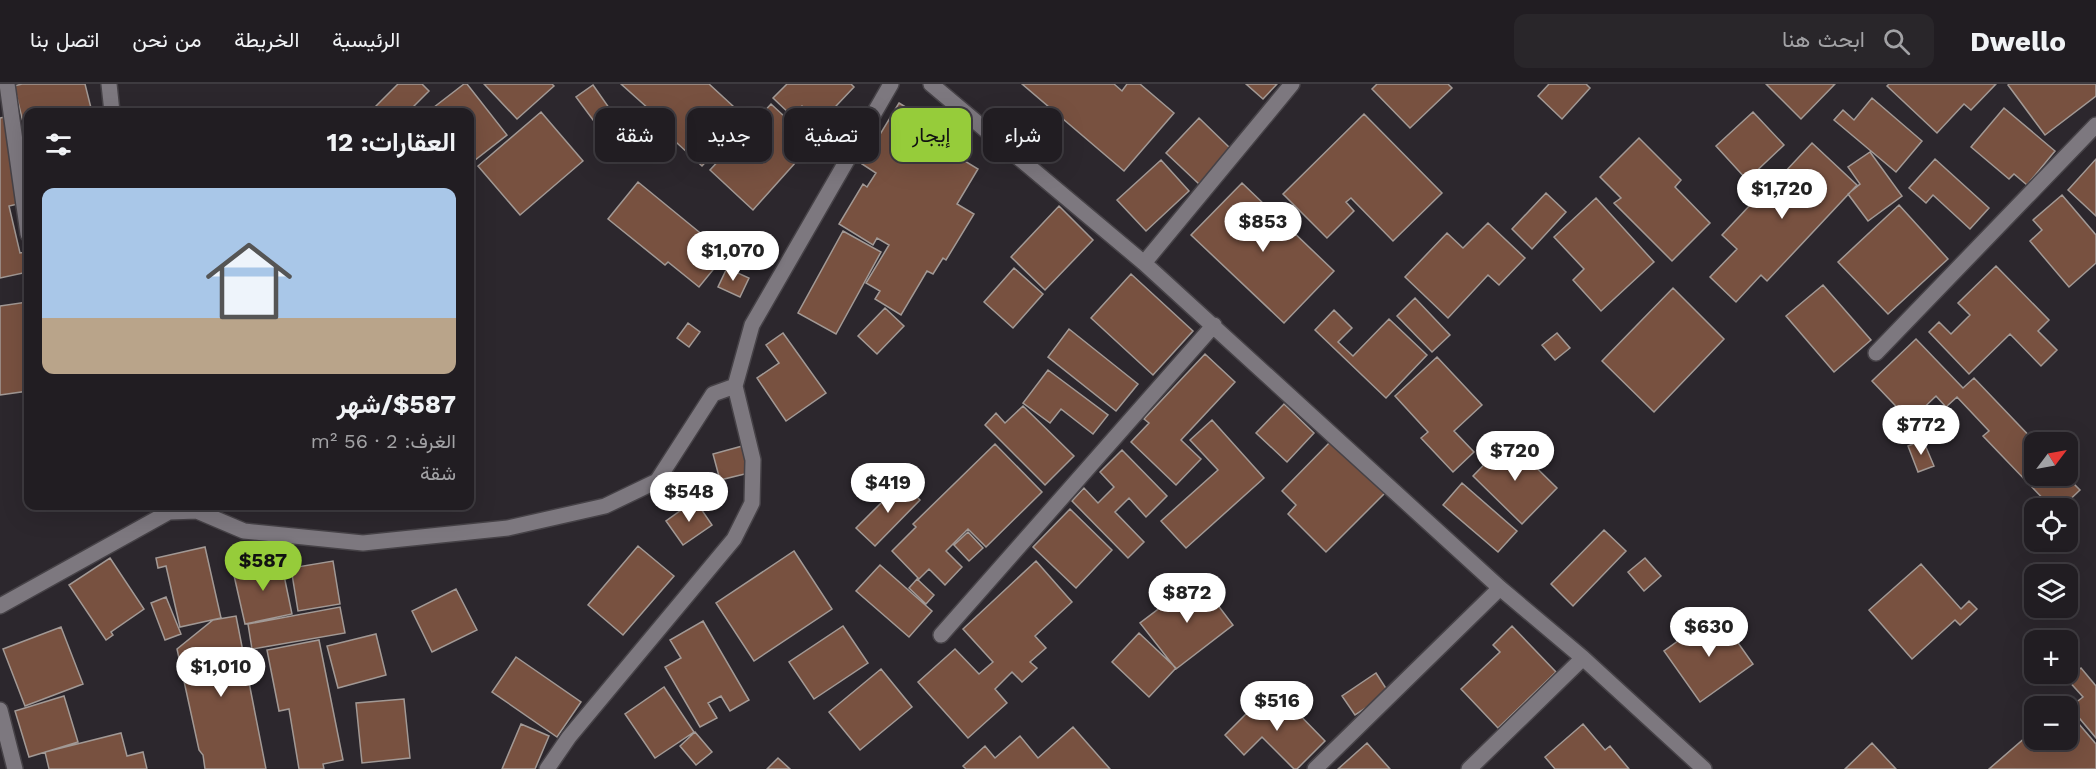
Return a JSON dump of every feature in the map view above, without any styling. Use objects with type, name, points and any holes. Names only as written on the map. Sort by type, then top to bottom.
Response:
[{"type":"street","points":[[7,84],[24,205]]},
{"type":"street","points":[[109,84],[112,108]]},
{"type":"street","points":[[547,769],[569,737],[734,539],[753,503],[753,460],[735,386],[752,325],[891,84]]},
{"type":"street","points":[[931,84],[1144,263],[1214,325],[1500,588],[1583,658],[1704,769]]},
{"type":"street","points":[[1144,263],[1292,84]]},
{"type":"street","points":[[1876,353],[2096,125]]},
{"type":"street","points":[[941,634],[1214,325]]},
{"type":"street","points":[[183,510],[197,511],[244,531],[363,543],[508,528],[605,506],[657,481],[713,394],[735,386]]},
{"type":"street","points":[[0,606],[167,510]]},
{"type":"street","points":[[1315,769],[1500,588]]},
{"type":"street","points":[[1469,769],[1583,658]]},
{"type":"street","points":[[0,710],[15,769]]},
{"type":"building","points":[[85,84],[91,108],[24,108],[24,126],[14,86]]},
{"type":"building","points":[[398,84],[422,84],[429,91],[412,108],[375,107]]},
{"type":"building","points":[[467,84],[507,135],[474,161],[474,108],[433,108]]},
{"type":"building","points":[[484,84],[552,84],[554,86],[517,119]]},
{"type":"building","points":[[621,84],[709,84],[735,108],[687,108],[687,152],[675,141],[675,108],[648,108]]},
{"type":"building","points":[[787,84],[851,84],[854,87],[834,108],[804,108],[802,106],[784,108],[773,98]]},
{"type":"building","points":[[1022,84],[1114,84],[1122,91],[1127,84],[1140,84],[1174,113],[1124,171],[1062,118],[1062,108],[1050,108]]},
{"type":"building","points":[[1246,84],[1277,84],[1263,99]]},
{"type":"building","points":[[1377,84],[1448,84],[1452,88],[1410,128],[1372,89]]},
{"type":"building","points":[[1549,84],[1586,84],[1590,88],[1562,119],[1538,96]]},
{"type":"building","points":[[1766,84],[1835,84],[1801,119]]},
{"type":"building","points":[[1889,84],[1996,84],[1971,110],[1964,104],[1937,133],[1887,86]]},
{"type":"building","points":[[2009,84],[2096,84],[2096,96],[2045,135]]},
{"type":"building","points":[[593,85],[609,108],[595,108],[595,123],[576,97]]},
{"type":"building","points":[[1872,98],[1922,141],[1896,172],[1834,120],[1843,110],[1854,120]]},
{"type":"building","points":[[899,103],[907,108],[896,108]]},
{"type":"building","points":[[771,104],[784,116],[784,162],[796,162],[753,210],[710,170],[717,162],[772,162],[772,108],[767,108]]},
{"type":"building","points":[[2004,108],[2055,151],[2027,185],[2014,174],[2009,179],[1971,147]]},
{"type":"building","points":[[541,112],[583,161],[520,215],[478,166]]},
{"type":"building","points":[[1753,112],[1784,145],[1747,180],[1716,146]]},
{"type":"building","points":[[1364,114],[1442,193],[1393,241],[1351,198],[1346,202],[1354,211],[1327,238],[1283,194]]},
{"type":"building","points":[[891,116],[891,162],[966,162],[978,169],[957,204],[974,214],[946,260],[943,258],[933,274],[927,271],[901,315],[875,299],[880,291],[866,283],[889,245],[877,238],[873,245],[839,224],[863,184],[867,187],[876,173],[862,164],[863,162],[879,162],[879,136]]},
{"type":"building","points":[[5,117],[22,203],[9,206],[20,253],[24,252],[24,273],[0,278],[0,118]]},
{"type":"building","points":[[1199,118],[1232,150],[1199,184],[1166,153]]},
{"type":"building","points":[[1639,138],[1681,180],[1675,187],[1710,223],[1672,261],[1614,203],[1621,198],[1600,177]]},
{"type":"building","points":[[1812,143],[1857,185],[1767,281],[1761,275],[1736,302],[1710,277],[1737,249],[1722,235],[1781,172],[1783,174]]},
{"type":"building","points":[[1870,152],[1902,196],[1868,221],[1848,194],[1860,184],[1848,167]]},
{"type":"building","points":[[1935,159],[1989,208],[1970,229],[1933,195],[1926,203],[1909,188]]},
{"type":"building","points":[[2096,159],[2096,216],[2068,190]]},
{"type":"building","points":[[1161,160],[1189,191],[1146,231],[1117,200]]},
{"type":"building","points":[[638,182],[726,254],[699,287],[668,262],[665,265],[608,219]]},
{"type":"building","points":[[1242,183],[1334,271],[1284,323],[1191,235]]},
{"type":"building","points":[[1546,193],[1566,212],[1532,249],[1512,229]]},
{"type":"building","points":[[2062,195],[2096,235],[2096,263],[2069,287],[2030,241],[2042,230],[2033,220]]},
{"type":"building","points":[[1596,198],[1654,262],[1601,311],[1573,280],[1584,269],[1554,237]]},
{"type":"building","points":[[1899,205],[1948,259],[1888,314],[1838,262]]},
{"type":"building","points":[[1059,206],[1093,240],[1045,290],[1011,257]]},
{"type":"building","points":[[1488,223],[1525,258],[1499,285],[1488,275],[1448,318],[1405,277],[1447,233],[1463,248]]},
{"type":"building","points":[[843,231],[881,252],[836,334],[798,313]]},
{"type":"building","points":[[1996,266],[2049,320],[2038,331],[2057,350],[2041,366],[2010,334],[1969,374],[1929,332],[1939,322],[1951,334],[1970,315],[1958,303]]},
{"type":"building","points":[[727,268],[749,278],[740,297],[718,287]]},
{"type":"building","points":[[1014,268],[1043,294],[1013,328],[984,302]]},
{"type":"building","points":[[1131,274],[1193,331],[1153,375],[1091,318]]},
{"type":"building","points":[[1823,285],[1871,340],[1834,372],[1786,316]]},
{"type":"building","points":[[1673,288],[1724,339],[1654,412],[1602,361]]},
{"type":"building","points":[[1415,298],[1450,335],[1432,352],[1397,316]]},
{"type":"building","points":[[24,302],[24,392],[0,395],[0,306]]},
{"type":"building","points":[[885,308],[904,326],[877,354],[858,336]]},
{"type":"building","points":[[1334,310],[1352,328],[1338,342],[1353,356],[1389,319],[1427,355],[1386,398],[1315,330]]},
{"type":"building","points":[[688,323],[700,332],[689,347],[677,338]]},
{"type":"building","points":[[1069,329],[1138,384],[1116,411],[1048,357]]},
{"type":"building","points":[[783,333],[826,393],[786,421],[757,378],[779,363],[766,345]]},
{"type":"building","points":[[1557,333],[1570,348],[1555,360],[1542,345]]},
{"type":"building","points":[[1916,339],[1963,388],[1974,378],[2025,432],[2024,479],[1983,436],[1989,431],[1957,397],[1946,407],[1936,396],[1910,421],[1872,381]]},
{"type":"building","points":[[1205,354],[1235,382],[1181,440],[1201,459],[1176,485],[1131,442],[1149,423],[1144,419]]},
{"type":"building","points":[[1437,357],[1482,405],[1454,431],[1474,452],[1453,472],[1421,438],[1428,432],[1395,396]]},
{"type":"building","points":[[1048,370],[1108,415],[1093,434],[1061,409],[1050,423],[1023,403]]},
{"type":"building","points":[[1284,404],[1314,433],[1287,462],[1256,433]]},
{"type":"building","points":[[1023,406],[1074,456],[1045,485],[985,425],[996,413],[1005,423]]},
{"type":"building","points":[[1212,420],[1264,478],[1186,548],[1161,521],[1218,470],[1190,440]]},
{"type":"building","points":[[1333,439],[1386,492],[1326,552],[1288,514],[1296,505],[1282,491]]},
{"type":"building","points":[[1508,440],[1557,488],[1522,524],[1473,476]]},
{"type":"building","points":[[1923,440],[1934,466],[1918,472],[1908,446]]},
{"type":"building","points":[[995,444],[1042,492],[986,547],[968,529],[946,551],[962,567],[945,585],[929,569],[919,579],[892,551],[916,527],[913,524]]},
{"type":"building","points":[[746,445],[753,472],[720,480],[713,454]]},
{"type":"building","points":[[1122,450],[1167,496],[1146,517],[1129,498],[1115,512],[1144,542],[1128,558],[1072,501],[1084,488],[1098,503],[1114,487],[1100,472]]},
{"type":"building","points":[[902,482],[920,500],[875,546],[856,528]]},
{"type":"building","points":[[1462,483],[1517,531],[1498,552],[1443,505]]},
{"type":"building","points":[[2031,486],[2076,486],[2080,490],[2072,498],[2042,498]]},
{"type":"building","points":[[695,500],[712,525],[683,545],[666,521]]},
{"type":"building","points":[[1070,509],[1112,550],[1076,588],[1033,547]]},
{"type":"building","points":[[1604,530],[1626,551],[1573,606],[1551,584]]},
{"type":"building","points":[[968,532],[983,548],[969,561],[954,545]]},
{"type":"building","points":[[638,546],[674,576],[623,635],[588,605]]},
{"type":"building","points":[[205,547],[221,618],[180,627],[166,566],[158,568],[156,558]]},
{"type":"building","points":[[794,551],[832,609],[754,661],[716,603]]},
{"type":"building","points":[[110,558],[144,609],[111,632],[113,635],[106,640],[69,585]]},
{"type":"building","points":[[1645,558],[1661,576],[1644,591],[1628,572]]},
{"type":"building","points":[[281,561],[292,614],[245,624],[233,571]]},
{"type":"building","points":[[333,561],[340,604],[298,611],[291,568]]},
{"type":"building","points":[[1036,561],[1072,602],[1035,636],[1046,648],[1030,662],[1037,668],[1022,682],[1012,672],[995,689],[1007,703],[968,738],[918,682],[955,649],[979,674],[993,662],[963,629]]},
{"type":"building","points":[[1921,564],[1961,609],[1969,601],[1977,609],[1960,625],[1955,620],[1912,659],[1869,610]]},
{"type":"building","points":[[880,565],[932,611],[909,637],[856,591]]},
{"type":"building","points":[[917,579],[934,595],[926,604],[909,588]]},
{"type":"building","points":[[1198,579],[1233,625],[1176,669],[1140,623]]},
{"type":"building","points":[[456,589],[477,630],[432,652],[412,611]]},
{"type":"building","points":[[166,597],[181,634],[165,640],[151,603]]},
{"type":"building","points":[[340,607],[345,633],[252,649],[248,624]]},
{"type":"building","points":[[1717,613],[1753,664],[1700,702],[1664,651]]},
{"type":"building","points":[[236,616],[266,769],[205,769],[177,649],[213,620]]},
{"type":"building","points":[[703,621],[749,700],[730,711],[721,696],[708,703],[717,718],[700,727],[665,667],[681,658],[670,640]]},
{"type":"building","points":[[843,626],[868,663],[814,699],[789,662]]},
{"type":"building","points":[[1512,626],[1556,672],[1498,728],[1461,689],[1500,652],[1493,645]]},
{"type":"building","points":[[61,627],[83,684],[25,706],[3,649]]},
{"type":"building","points":[[1139,633],[1176,668],[1149,697],[1112,662]]},
{"type":"building","points":[[376,634],[386,675],[338,688],[327,646]]},
{"type":"building","points":[[319,640],[343,760],[323,764],[324,769],[299,769],[289,709],[279,711],[267,650]]},
{"type":"building","points":[[516,657],[581,702],[557,737],[492,692]]},
{"type":"building","points":[[2081,668],[2096,686],[2096,738],[2078,717],[2078,701],[2083,697],[2071,684],[2078,684],[2078,670]]},
{"type":"building","points":[[881,669],[912,707],[860,750],[829,712]]},
{"type":"building","points":[[1376,673],[1389,693],[1355,715],[1342,696]]},
{"type":"building","points":[[664,687],[694,732],[655,758],[625,714]]},
{"type":"building","points":[[1265,695],[1282,711],[1289,704],[1325,741],[1297,769],[1294,769],[1262,737],[1244,755],[1225,735]]},
{"type":"building","points":[[64,696],[78,742],[29,757],[15,711]]},
{"type":"building","points":[[404,699],[410,758],[362,763],[356,703]]},
{"type":"building","points":[[2078,723],[2096,744],[2096,769],[1989,769],[2024,739],[2024,750],[2078,750]]},
{"type":"building","points":[[521,724],[549,736],[535,769],[502,769]]},
{"type":"building","points":[[1583,724],[1605,750],[1610,746],[1629,769],[1555,769],[1545,757]]},
{"type":"building","points":[[1073,727],[1110,769],[966,769],[963,766],[985,746],[995,758],[1020,736],[1038,758]]},
{"type":"building","points":[[695,732],[712,752],[696,765],[680,746]]},
{"type":"building","points":[[121,733],[127,756],[143,752],[147,769],[49,769],[45,752]]},
{"type":"building","points":[[1367,743],[1390,769],[1338,769]]},
{"type":"building","points":[[1872,743],[1896,769],[1845,769]]},
{"type":"building","points":[[778,758],[790,769],[767,769]]}]
